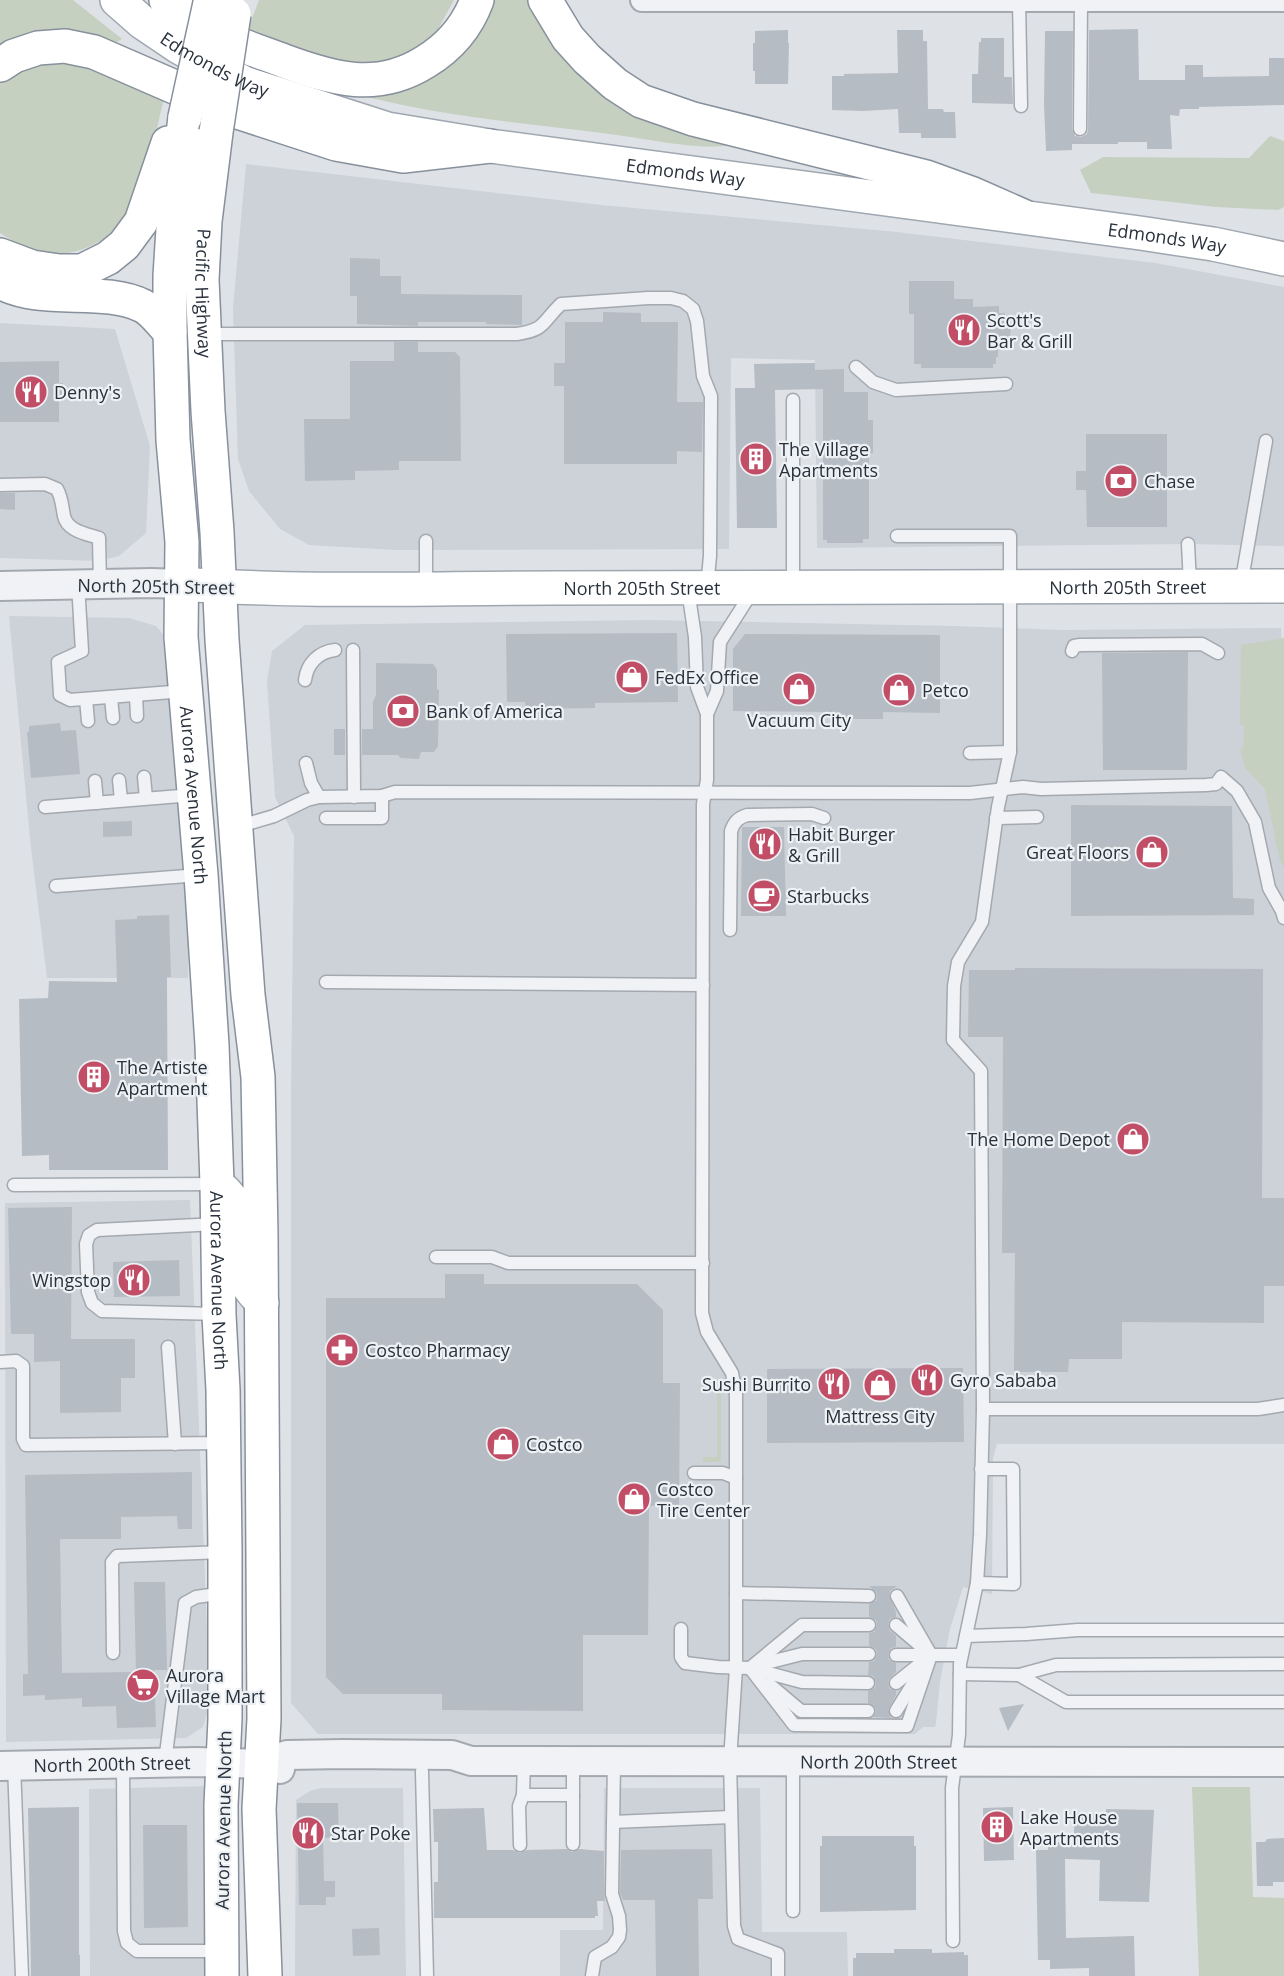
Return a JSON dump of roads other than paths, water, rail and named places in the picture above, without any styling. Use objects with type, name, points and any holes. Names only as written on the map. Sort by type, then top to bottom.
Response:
[{"type":"main road","name":"Edmonds Way","points":[[117,0],[179,47],[244,83],[387,129],[490,146],[1023,216],[1203,243],[1284,259]]},
{"type":"main road","points":[[166,0],[236,43],[319,74],[349,80],[364,80],[403,73],[439,54],[471,17],[477,0]]},
{"type":"main road","points":[[544,0],[568,38],[587,59],[615,84],[641,101],[693,119],[926,177],[1023,216]]},
{"type":"main road","name":"Pacific Highway","points":[[182,585],[182,542],[173,440],[170,332],[173,223],[185,117],[226,3]]},
{"type":"main road","name":"Pacific Highway","points":[[220,587],[202,280],[205,221],[216,132],[226,3]]},
{"type":"main road","points":[[0,65],[14,56],[38,48],[65,46],[94,52],[216,105],[336,144],[403,156],[490,146]]},
{"type":"main road","points":[[0,255],[32,267],[59,271],[82,271],[108,258],[124,245],[141,222],[170,135],[185,117]]},
{"type":"main road","points":[[0,282],[12,288],[35,293],[115,298],[145,306],[170,332]]},
{"type":"main road","name":"North 205th Street","points":[[182,585],[426,590],[1284,586]]},
{"type":"main road","name":"Aurora Avenue North","points":[[182,585],[181,637],[201,875],[212,1045],[217,1184],[225,1552],[221,1805],[222,1963]]},
{"type":"main road","name":"Aurora Avenue North","points":[[220,587],[248,995],[258,1077],[262,1303],[264,1719],[259,1809],[265,1976]]},
{"type":"main road","points":[[217,1184],[233,1199],[239,1209],[242,1274],[262,1303]]},
{"type":"street","points":[[642,0],[1284,0]]},
{"type":"street","name":"North 205th Street","points":[[0,586],[182,585]]},
{"type":"street","name":"North 200th Street","points":[[261,1764],[287,1755],[325,1754],[452,1755],[471,1761],[1284,1762]]},
{"type":"street","name":"North 200th Street","points":[[7,1766],[223,1763],[261,1764],[287,1771],[452,1771],[471,1761]]},
{"type":"lane","points":[[1080,129],[1081,0]]},
{"type":"lane","points":[[1019,1],[1021,106]]},
{"type":"lane","points":[[206,334],[517,334],[542,327],[561,304],[671,298],[683,301],[693,309],[697,321],[703,376],[711,396],[710,556],[697,588],[695,637],[697,687],[707,714],[707,780],[703,815],[702,1313],[711,1341],[730,1369],[735,1386],[736,1668],[730,1761],[734,1926],[738,1939],[778,1954],[778,1976]]},
{"type":"lane","points":[[856,367],[873,382],[896,390],[1006,384]]},
{"type":"lane","points":[[793,400],[794,588]]},
{"type":"lane","points":[[1241,586],[1266,441]]},
{"type":"lane","points":[[0,485],[45,484],[57,489],[63,499],[64,519],[74,530],[99,538],[89,584],[82,651],[58,662],[60,695],[69,700],[186,691]]},
{"type":"lane","points":[[897,536],[1010,536],[1010,752],[996,818],[982,922],[958,962],[954,986],[953,1040],[981,1071],[983,1409],[977,1583],[961,1655],[959,1735],[952,1788],[953,1941]]},
{"type":"lane","points":[[426,541],[426,590]]},
{"type":"lane","points":[[1188,544],[1190,586]]},
{"type":"lane","points":[[707,714],[717,691],[720,642],[753,588]]},
{"type":"lane","points":[[1072,651],[1074,646],[1080,645],[1202,644],[1218,652]]},
{"type":"lane","points":[[305,680],[310,663],[321,654],[335,650]]},
{"type":"lane","points":[[352,650],[354,797]]},
{"type":"lane","points":[[135,696],[138,716]]},
{"type":"lane","points":[[111,698],[113,718]]},
{"type":"lane","points":[[86,699],[88,721]]},
{"type":"lane","points":[[970,753],[1010,752]]},
{"type":"lane","points":[[306,763],[310,783],[319,797]]},
{"type":"lane","points":[[144,777],[146,798]]},
{"type":"lane","points":[[236,827],[263,820],[319,797],[382,796],[395,792],[970,793],[1023,787],[1041,789],[1216,784],[1221,777],[1238,791],[1255,822],[1269,888],[1284,918]]},
{"type":"lane","points":[[119,780],[121,800]]},
{"type":"lane","points":[[95,781],[97,803]]},
{"type":"lane","points":[[45,807],[194,795]]},
{"type":"lane","points":[[327,818],[382,818],[382,796]]},
{"type":"lane","points":[[730,930],[731,831],[734,823],[747,815],[812,814],[824,818]]},
{"type":"lane","points":[[996,818],[1037,817]]},
{"type":"lane","points":[[56,886],[201,875]]},
{"type":"lane","points":[[326,982],[703,985]]},
{"type":"lane","points":[[14,1185],[217,1184]]},
{"type":"lane","points":[[218,1224],[97,1230],[89,1235],[86,1244],[88,1292],[92,1303],[102,1311],[219,1315]]},
{"type":"lane","points":[[436,1257],[492,1257],[508,1263],[703,1263]]},
{"type":"lane","points":[[168,1347],[175,1444]]},
{"type":"lane","points":[[0,1362],[16,1361],[23,1366],[23,1439],[26,1444],[224,1443]]},
{"type":"lane","points":[[983,1409],[1258,1409],[1284,1406]]},
{"type":"lane","points":[[977,1583],[1014,1584],[1013,1468],[981,1469]]},
{"type":"lane","points":[[694,1473],[723,1473],[736,1478]]},
{"type":"lane","points":[[113,1653],[112,1562],[117,1556],[225,1552]]},
{"type":"lane","points":[[165,1763],[185,1603],[196,1597],[225,1593]]},
{"type":"lane","points":[[736,1593],[869,1596]]},
{"type":"lane","points":[[750,1668],[794,1725],[907,1726],[931,1655],[897,1596]]},
{"type":"lane","points":[[750,1668],[802,1625],[869,1625]]},
{"type":"lane","points":[[896,1625],[931,1655]]},
{"type":"lane","points":[[681,1629],[681,1657],[685,1663],[750,1668],[802,1654],[869,1654]]},
{"type":"lane","points":[[966,1636],[1026,1635],[1078,1630],[1284,1630]]},
{"type":"lane","points":[[896,1655],[961,1655]]},
{"type":"lane","points":[[896,1683],[931,1655]]},
{"type":"lane","points":[[896,1711],[931,1655]]},
{"type":"lane","points":[[960,1674],[1019,1675],[1056,1665],[1284,1664]]},
{"type":"lane","points":[[750,1668],[802,1683],[868,1683]]},
{"type":"lane","points":[[750,1668],[801,1711],[868,1711]]},
{"type":"lane","points":[[1019,1675],[1065,1702],[1284,1702]]},
{"type":"lane","points":[[520,1845],[519,1806],[523,1795],[524,1761]]},
{"type":"lane","points":[[573,1761],[573,1844]]},
{"type":"lane","points":[[592,1976],[595,1957],[612,1947],[619,1937],[620,1930],[619,1916],[612,1893],[614,1761]]},
{"type":"lane","points":[[794,1761],[794,1911]]},
{"type":"lane","points":[[123,1764],[124,1931],[127,1943],[138,1951],[222,1963]]},
{"type":"lane","points":[[7,1766],[22,1976]]},
{"type":"lane","points":[[422,1771],[427,1976]]},
{"type":"lane","points":[[523,1795],[573,1795]]},
{"type":"lane","points":[[613,1822],[731,1817]]},
{"type":"place","name":"Scott's Bar & Grill","points":[[964,330]]},
{"type":"place","name":"Denny's","points":[[31,392]]},
{"type":"place","name":"The Village Apartments","points":[[756,459]]},
{"type":"place","name":"Chase","points":[[1121,481]]},
{"type":"place","name":"FedEx Office","points":[[632,677]]},
{"type":"place","name":"Vacuum City","points":[[799,689]]},
{"type":"place","name":"Petco","points":[[899,690]]},
{"type":"place","name":"Bank of America","points":[[403,711]]},
{"type":"place","name":"Habit Burger & Grill","points":[[765,844]]},
{"type":"place","name":"Great Floors","points":[[1152,852]]},
{"type":"place","name":"Starbucks","points":[[764,896]]},
{"type":"place","name":"The Artiste Apartment","points":[[94,1077]]},
{"type":"place","name":"The Home Depot","points":[[1133,1139]]},
{"type":"place","name":"Wingstop","points":[[134,1280]]},
{"type":"place","name":"Costco Pharmacy","points":[[342,1350]]},
{"type":"place","name":"Gyro Sababa","points":[[927,1380]]},
{"type":"place","name":"Sushi Burrito","points":[[834,1384]]},
{"type":"place","name":"Mattress City","points":[[880,1385]]},
{"type":"place","name":"Costco","points":[[503,1444]]},
{"type":"place","name":"Costco Tire Center","points":[[634,1499]]},
{"type":"place","name":"Aurora Village Mart","points":[[143,1685]]},
{"type":"place","name":"Lake House Apartments","points":[[997,1827]]},
{"type":"place","name":"Star Poke","points":[[308,1833]]}]
